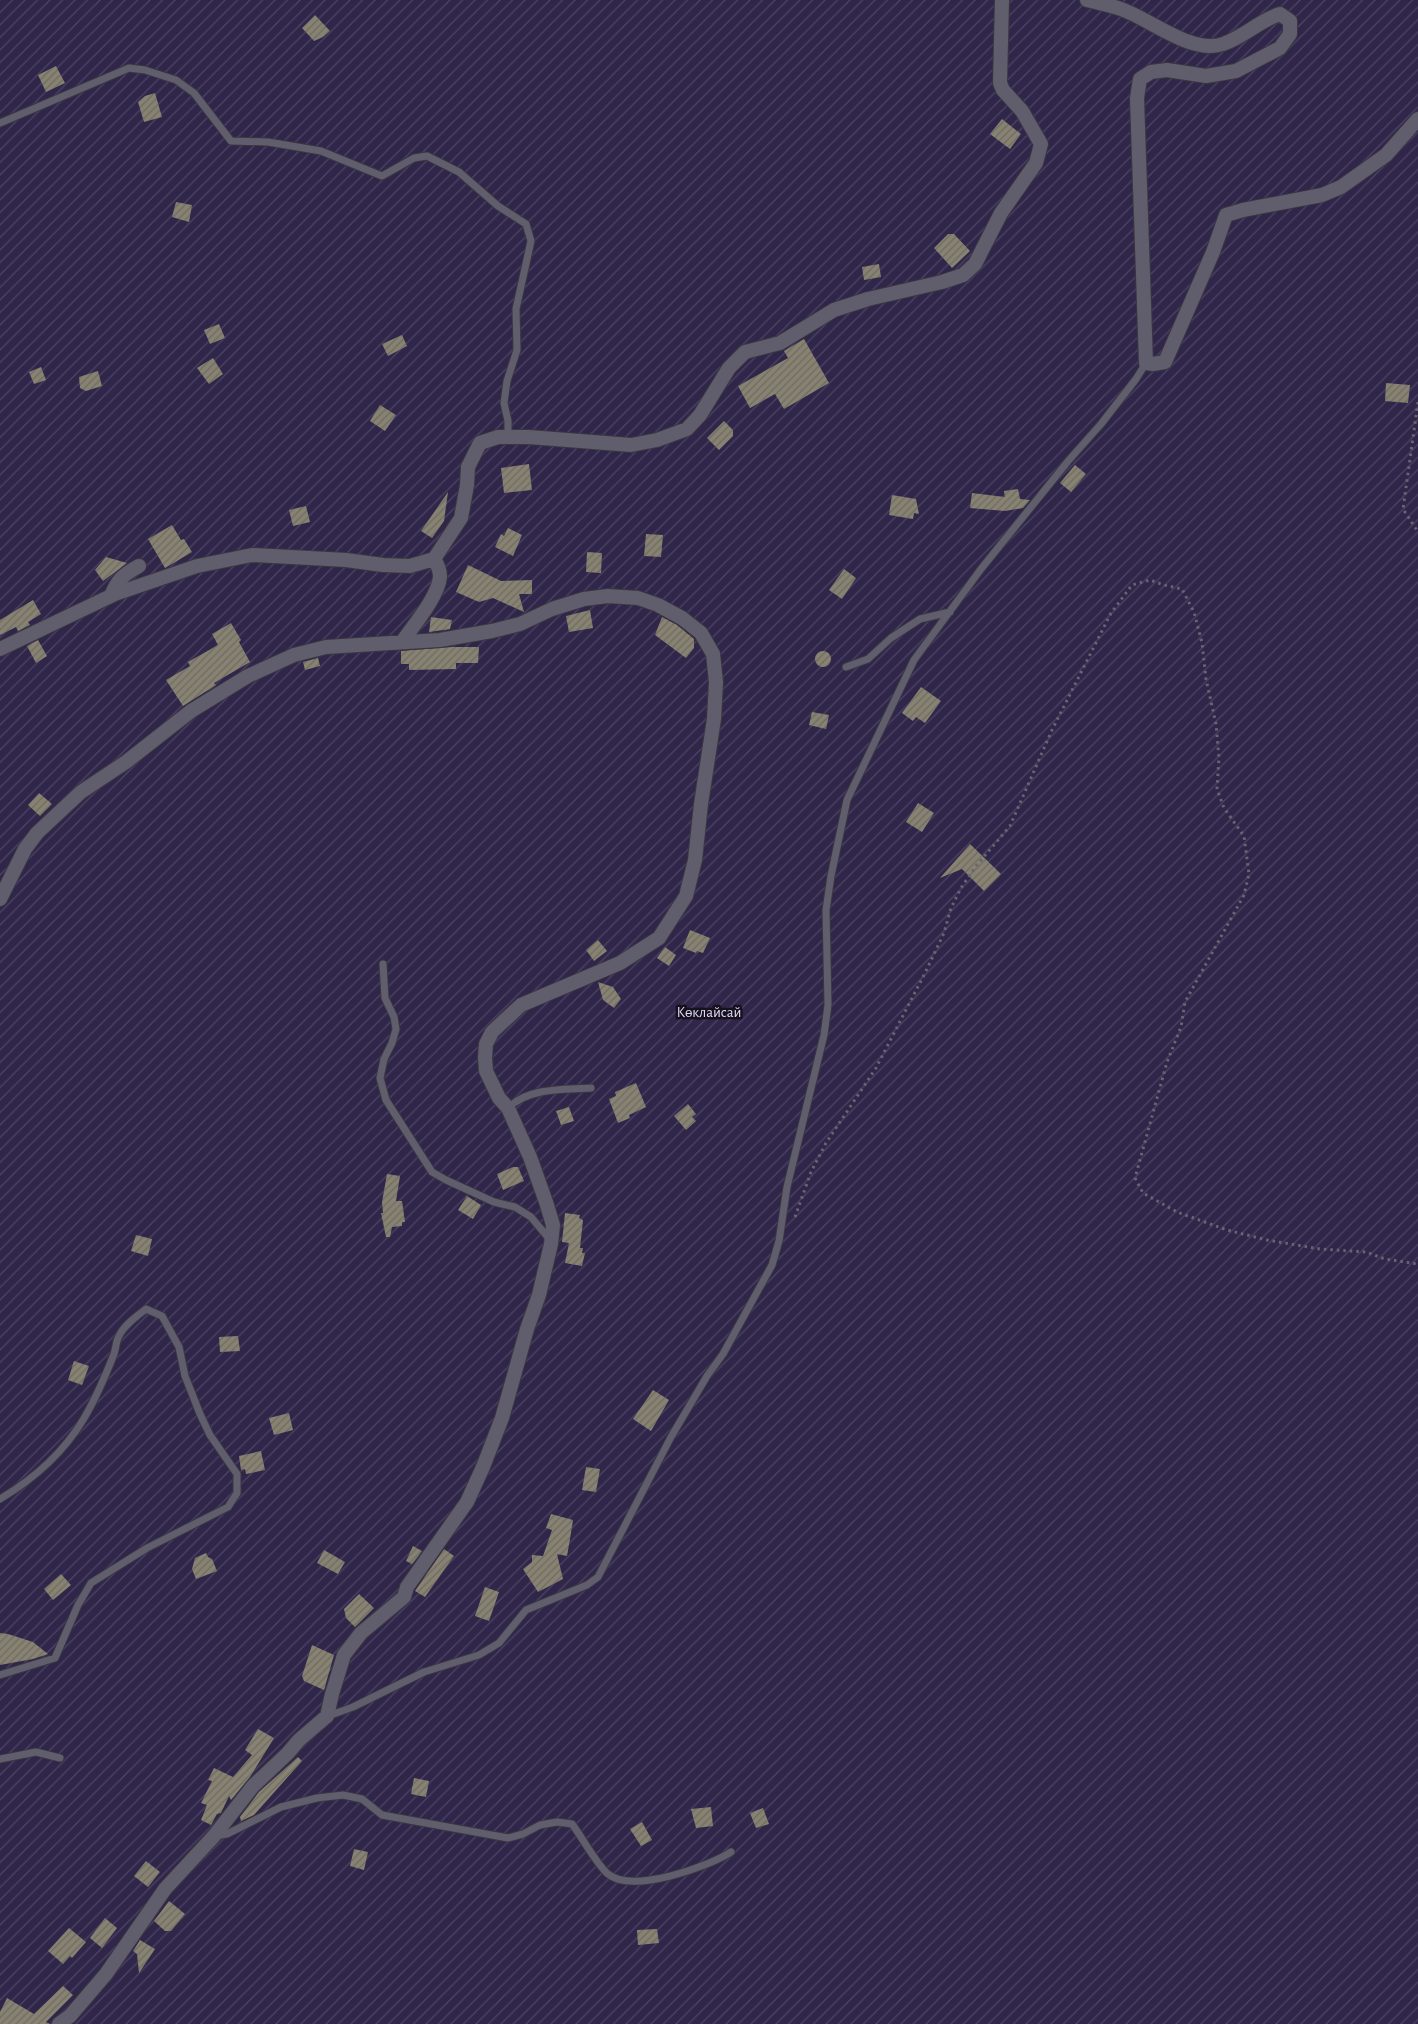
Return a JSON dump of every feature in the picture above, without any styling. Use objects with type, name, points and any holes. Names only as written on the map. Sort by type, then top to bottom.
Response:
[{"type":"street","points":[[0,649],[111,596],[197,566],[252,555],[337,559],[383,565],[410,566],[434,559],[461,518],[468,467],[480,443],[498,437],[530,437],[631,445],[657,440],[687,430],[700,415],[729,368],[746,352],[780,343],[834,310],[868,299],[942,282],[963,275],[975,264],[1001,213],[1036,163],[1041,144],[1022,111],[1003,90],[1000,83],[1002,0]]},
{"type":"street","points":[[1087,0],[1120,9],[1180,39],[1203,46],[1222,44],[1250,30],[1270,17],[1280,14],[1290,21],[1290,34],[1280,48],[1236,71],[1206,76],[1167,70],[1151,72],[1140,79],[1137,98],[1146,363],[1165,362],[1213,252],[1226,215],[1322,195],[1341,187],[1386,155],[1418,118]]},
{"type":"street","points":[[402,642],[434,596],[440,578],[439,567],[434,559]]},
{"type":"street","points":[[111,596],[115,584],[128,572],[139,566]]},
{"type":"street","points":[[0,899],[25,849],[37,833],[81,792],[126,762],[199,706],[248,676],[294,655],[326,647],[440,640],[492,632],[520,624],[552,609],[584,599],[608,596],[638,598],[658,605],[682,618],[701,633],[713,654],[716,682],[714,719],[701,804],[695,860],[686,896],[659,938],[620,963],[521,1005],[492,1032],[486,1044],[486,1071],[499,1098],[508,1108],[530,1157],[553,1225],[539,1295],[527,1329],[502,1418],[467,1502],[407,1587],[404,1597],[361,1633],[344,1655],[327,1716],[299,1740],[253,1786],[214,1836],[165,1889],[106,1974],[70,2016],[59,2024]]},
{"type":"lane","points":[[0,122],[129,68],[176,80],[194,93],[231,141],[268,142],[321,151],[382,176],[414,158],[428,156],[458,172],[498,206],[526,224],[531,241],[516,309],[517,350],[507,381],[504,403],[508,421],[508,437]]},
{"type":"lane","points":[[327,1716],[353,1707],[424,1672],[479,1654],[499,1643],[526,1610],[587,1584],[598,1576],[671,1437],[706,1376],[723,1354],[772,1265],[779,1241],[787,1186],[824,1035],[828,1005],[826,910],[847,800],[914,660],[987,562],[1069,460],[1101,424],[1146,363]]},
{"type":"lane","points":[[846,668],[868,659],[891,638],[920,619],[950,612]]},
{"type":"lane","points":[[383,964],[386,998],[394,1017],[396,1029],[384,1059],[380,1078],[386,1100],[432,1172],[494,1202],[515,1207],[531,1217],[551,1241]]},
{"type":"lane","points":[[508,1108],[516,1100],[531,1094],[591,1088]]},
{"type":"lane","points":[[0,1499],[20,1487],[56,1456],[82,1421],[105,1376],[119,1335],[134,1318],[146,1309],[162,1316],[178,1347],[185,1376],[200,1414],[210,1435],[237,1474],[237,1494],[228,1507],[147,1548],[91,1583],[78,1605],[56,1658],[0,1675]]},
{"type":"lane","points":[[0,1759],[36,1752],[60,1758]]},
{"type":"lane","points":[[214,1836],[227,1834],[281,1807],[317,1798],[343,1796],[362,1800],[382,1815],[508,1838],[523,1834],[540,1825],[557,1822],[572,1824],[608,1874],[625,1882],[655,1879],[681,1873],[717,1861],[731,1852]]},
{"type":"path","points":[[1418,402],[1403,509],[1418,532]]},
{"type":"path","points":[[794,1219],[819,1157],[838,1124],[876,1068],[944,934],[951,908],[961,888],[976,866],[1010,826],[1052,730],[1082,673],[1098,635],[1111,613],[1132,585],[1150,580],[1182,589],[1194,612],[1202,643],[1206,679],[1216,724],[1219,758],[1217,789],[1224,808],[1244,836],[1249,874],[1244,895],[1185,1002],[1181,1027],[1167,1062],[1135,1178],[1143,1193],[1177,1212],[1227,1230],[1267,1240],[1320,1249],[1366,1252],[1385,1259],[1418,1264]]},
{"type":"green space","name":"Көклайсай","points":[[0,0],[1418,0],[1418,2024],[0,2024]]},
{"type":"building","points":[[315,15],[330,31],[314,41],[302,28]]},
{"type":"building","points":[[56,66],[65,83],[46,92],[38,75]]},
{"type":"building","points":[[155,93],[162,117],[144,122],[138,102],[145,96]]},
{"type":"building","points":[[1002,119],[1021,134],[1010,149],[990,134]]},
{"type":"building","points":[[176,202],[192,205],[189,222],[172,217]]},
{"type":"building","points":[[948,234],[954,234],[970,251],[952,268],[934,248]]},
{"type":"building","points":[[879,264],[881,277],[864,280],[862,267]]},
{"type":"building","points":[[219,324],[225,338],[210,344],[204,330]]},
{"type":"building","points":[[402,335],[407,346],[388,356],[382,344]]},
{"type":"building","points":[[804,339],[829,383],[784,409],[775,394],[750,408],[738,386],[788,358],[784,351]]},
{"type":"building","points":[[213,358],[223,374],[209,384],[197,368]]},
{"type":"building","points":[[41,367],[46,380],[34,384],[29,372]]},
{"type":"building","points":[[98,371],[102,386],[86,391],[80,388],[79,377]]},
{"type":"building","points":[[1386,383],[1410,385],[1408,403],[1385,401]]},
{"type":"building","points":[[380,405],[396,415],[385,431],[370,421]]},
{"type":"building","points":[[724,421],[733,430],[733,436],[719,450],[707,438]]},
{"type":"building","points":[[529,464],[532,490],[504,493],[501,468]]},
{"type":"building","points":[[1075,465],[1086,474],[1071,492],[1060,483]]},
{"type":"building","points":[[1018,489],[1020,499],[1030,500],[1023,508],[1005,511],[970,508],[972,493],[1005,497],[1004,491]]},
{"type":"building","points":[[448,492],[444,521],[432,538],[421,531]]},
{"type":"building","points":[[892,495],[916,499],[919,514],[914,513],[913,519],[889,515]]},
{"type":"building","points":[[306,506],[310,522],[293,526],[289,510]]},
{"type":"building","points":[[172,525],[181,540],[184,539],[192,552],[165,568],[148,539]]},
{"type":"building","points":[[508,528],[522,535],[513,556],[495,547],[501,534],[504,536]]},
{"type":"building","points":[[646,534],[663,535],[661,557],[644,556]]},
{"type":"building","points":[[587,552],[602,553],[601,573],[586,572]]},
{"type":"building","points":[[106,557],[127,563],[103,581],[95,570]]},
{"type":"building","points":[[468,565],[501,581],[532,580],[532,594],[519,594],[524,612],[493,598],[479,602],[456,592]]},
{"type":"building","points":[[844,569],[856,578],[842,599],[829,590]]},
{"type":"building","points":[[33,600],[41,614],[28,622],[30,625],[18,631],[16,627],[0,635],[0,620]]},
{"type":"building","points":[[590,610],[593,628],[569,632],[566,616]]},
{"type":"building","points":[[431,617],[452,620],[450,629],[429,632]]},
{"type":"building","points":[[662,617],[677,625],[694,639],[694,648],[686,658],[655,635]]},
{"type":"building","points":[[231,623],[241,640],[239,642],[250,662],[214,683],[216,685],[183,706],[166,680],[190,666],[188,662],[218,645],[212,634]]},
{"type":"building","points":[[38,640],[47,656],[36,663],[27,646]]},
{"type":"building","points":[[479,647],[478,663],[456,663],[456,669],[409,670],[409,664],[401,664],[401,651]]},
{"type":"building","points":[[820,651],[826,651],[831,656],[829,665],[820,667],[815,662],[815,656]]},
{"type":"building","points":[[318,658],[320,666],[305,670],[303,662]]},
{"type":"building","points":[[921,687],[941,701],[925,723],[916,717],[913,721],[902,713]]},
{"type":"building","points":[[812,712],[829,715],[826,729],[809,725]]},
{"type":"building","points":[[39,793],[52,804],[40,816],[28,805]]},
{"type":"building","points":[[918,803],[934,813],[922,832],[906,822]]},
{"type":"building","points":[[970,844],[1001,874],[984,891],[962,869],[940,878]]},
{"type":"building","points":[[690,930],[710,938],[703,953],[697,951],[696,953],[683,948]]},
{"type":"building","points":[[598,940],[607,951],[594,961],[586,950]]},
{"type":"building","points":[[665,947],[676,955],[669,966],[657,958]]},
{"type":"building","points":[[598,982],[613,987],[621,999],[614,1008],[603,1000]]},
{"type":"building","points":[[636,1083],[646,1107],[629,1115],[630,1118],[618,1123],[609,1099],[616,1096],[615,1092]]},
{"type":"building","points":[[688,1104],[696,1114],[692,1117],[696,1121],[686,1130],[674,1116]]},
{"type":"building","points":[[569,1107],[574,1121],[561,1125],[556,1111]]},
{"type":"building","points":[[513,1167],[518,1167],[524,1181],[503,1190],[497,1174]]},
{"type":"building","points":[[387,1174],[400,1176],[396,1201],[402,1201],[405,1222],[402,1222],[402,1226],[392,1227],[390,1237],[386,1237],[381,1213],[383,1213],[382,1202]]},
{"type":"building","points":[[467,1196],[481,1205],[473,1219],[458,1210]]},
{"type":"building","points":[[565,1213],[580,1215],[579,1218],[583,1220],[580,1248],[583,1248],[582,1253],[585,1253],[582,1266],[565,1263],[569,1243],[562,1242]]},
{"type":"building","points":[[136,1235],[152,1239],[148,1256],[131,1251]]},
{"type":"building","points":[[238,1336],[240,1351],[220,1352],[219,1337]]},
{"type":"building","points":[[74,1361],[89,1366],[82,1385],[68,1380]]},
{"type":"building","points":[[653,1390],[669,1400],[651,1431],[633,1419]]},
{"type":"building","points":[[289,1413],[293,1430],[274,1435],[269,1418]]},
{"type":"building","points":[[261,1451],[265,1470],[246,1474],[245,1469],[241,1470],[239,1456]]},
{"type":"building","points":[[586,1467],[600,1469],[596,1492],[582,1490]]},
{"type":"building","points":[[551,1514],[573,1520],[570,1539],[567,1556],[557,1554],[563,1579],[538,1592],[523,1569],[532,1562],[532,1555],[543,1556],[552,1530],[546,1528]]},
{"type":"building","points":[[413,1546],[422,1551],[412,1564],[406,1561]]},
{"type":"building","points":[[444,1549],[454,1556],[425,1597],[415,1591]]},
{"type":"building","points":[[324,1550],[345,1562],[338,1574],[317,1563]]},
{"type":"building","points":[[206,1553],[212,1559],[217,1571],[196,1579],[192,1569],[195,1558]]},
{"type":"building","points":[[61,1574],[71,1585],[53,1600],[44,1589]]},
{"type":"building","points":[[485,1587],[499,1592],[489,1621],[475,1616]]},
{"type":"building","points":[[359,1594],[374,1608],[355,1627],[346,1618],[344,1609]]},
{"type":"building","points":[[0,1633],[33,1642],[48,1654],[33,1659],[0,1665]]},
{"type":"building","points":[[312,1645],[334,1655],[324,1690],[304,1681],[302,1676]]},
{"type":"building","points":[[258,1729],[274,1738],[250,1777],[231,1800],[229,1796],[221,1813],[217,1814],[211,1825],[201,1820],[207,1805],[201,1803],[212,1781],[208,1780],[214,1768],[233,1777],[252,1755],[245,1750]]},
{"type":"building","points":[[298,1757],[302,1761],[254,1815],[241,1821],[240,1817],[259,1792]]},
{"type":"building","points":[[414,1778],[429,1781],[426,1797],[411,1794]]},
{"type":"building","points":[[711,1807],[713,1826],[696,1828],[691,1809]]},
{"type":"building","points":[[763,1808],[769,1824],[756,1828],[750,1813]]},
{"type":"building","points":[[642,1822],[652,1840],[641,1846],[630,1829]]},
{"type":"building","points":[[354,1849],[368,1852],[364,1870],[350,1866]]},
{"type":"building","points":[[146,1861],[160,1872],[148,1887],[134,1876]]},
{"type":"building","points":[[169,1901],[185,1914],[171,1931],[165,1931],[154,1921]]},
{"type":"building","points":[[105,1918],[117,1928],[102,1948],[90,1938]]},
{"type":"building","points":[[69,1928],[86,1942],[72,1958],[70,1956],[63,1964],[48,1951]]},
{"type":"building","points":[[657,1929],[659,1943],[638,1945],[637,1930]]},
{"type":"building","points":[[140,1940],[155,1949],[139,1973],[137,1954],[133,1951]]},
{"type":"building","points":[[63,1986],[73,1995],[46,2022],[50,2024],[0,2024],[0,2012],[7,1998],[34,2014]]}]
